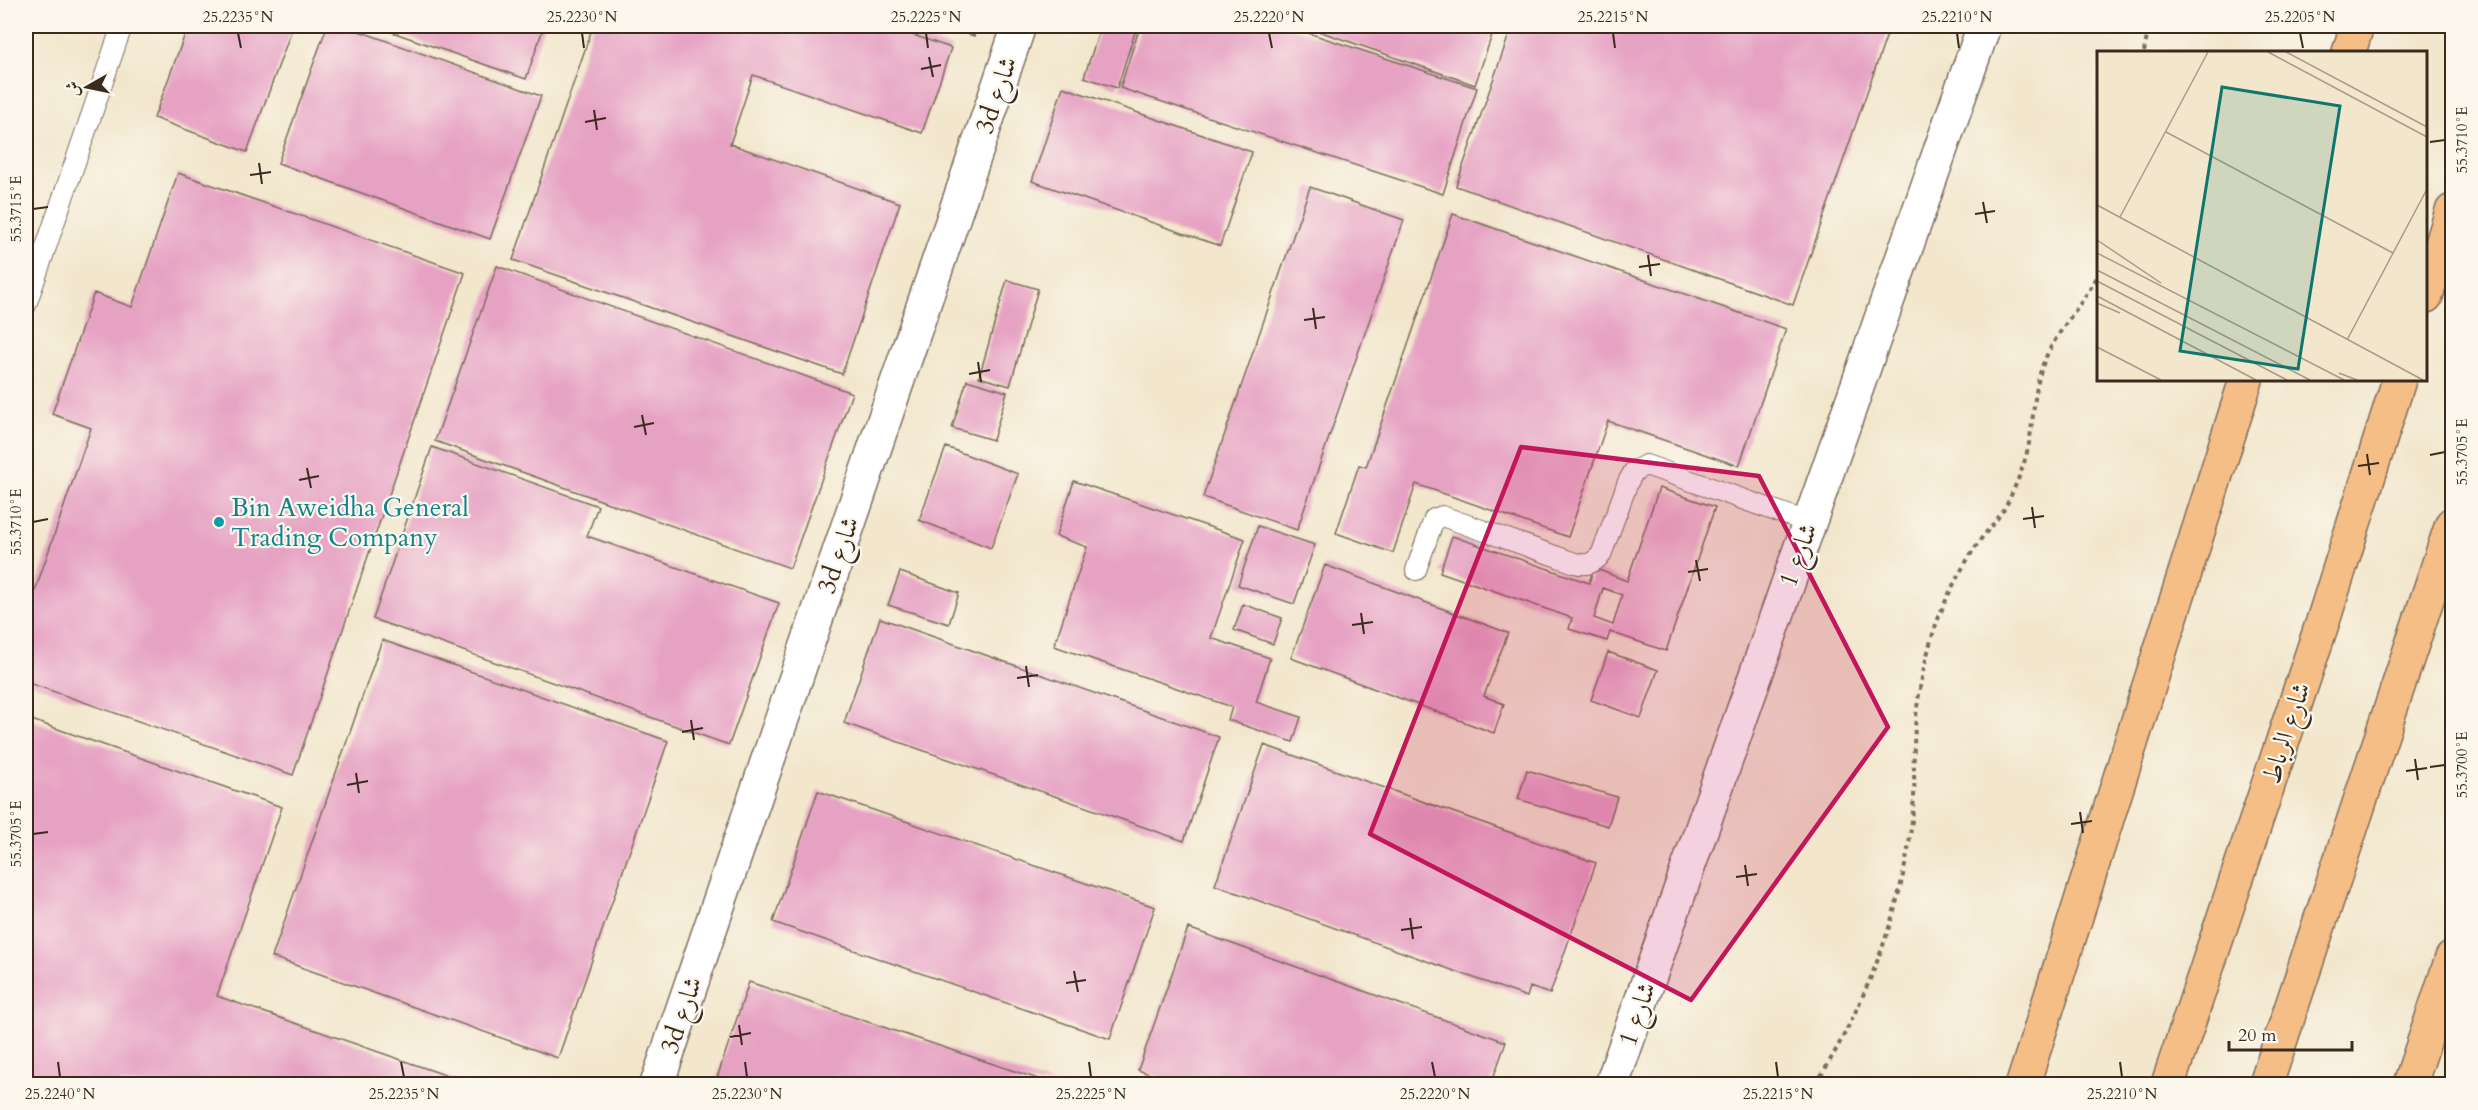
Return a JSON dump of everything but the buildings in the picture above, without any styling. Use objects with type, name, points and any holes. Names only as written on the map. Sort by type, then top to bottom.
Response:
[{"type":"highway","points":[[2349,51],[2357,26]]},
{"type":"highway","points":[[2427,293],[2452,211]]},
{"type":"highway","points":[[2023,1084],[2246,381]]},
{"type":"highway","name":"شارع الرباط","points":[[2168,1084],[2324,618],[2399,381]]},
{"type":"highway","points":[[2266,1084],[2452,524]]},
{"type":"highway","points":[[2410,1084],[2452,958]]},
{"type":"street","name":"3d شارع","points":[[657,1084],[1019,26]]},
{"type":"street","name":"شارع 1","points":[[1612,1084],[1984,26]]},
{"type":"lane","points":[[26,304],[122,26]]},
{"type":"lane","points":[[1416,570],[1434,519],[1442,516],[1575,563],[1585,566],[1594,563],[1601,555],[1628,482],[1634,471],[1646,465],[1810,523]]},
{"type":"path","points":[[2144,51],[2149,26]]},
{"type":"path","points":[[1816,1084],[1840,1044],[1868,986],[1890,925],[1906,861],[1914,796],[1914,744],[1918,691],[1930,641],[1950,591],[1976,546],[2007,504],[2027,455],[2033,403],[2043,365],[2063,328],[2090,291],[2097,276]]},
{"type":"highlighted area","points":[[1521,447],[1759,476],[1888,727],[1691,1000],[1370,834]]},
{"type":"place","name":"Bin Aweidha General Trading Company","points":[[219,522]]}]
